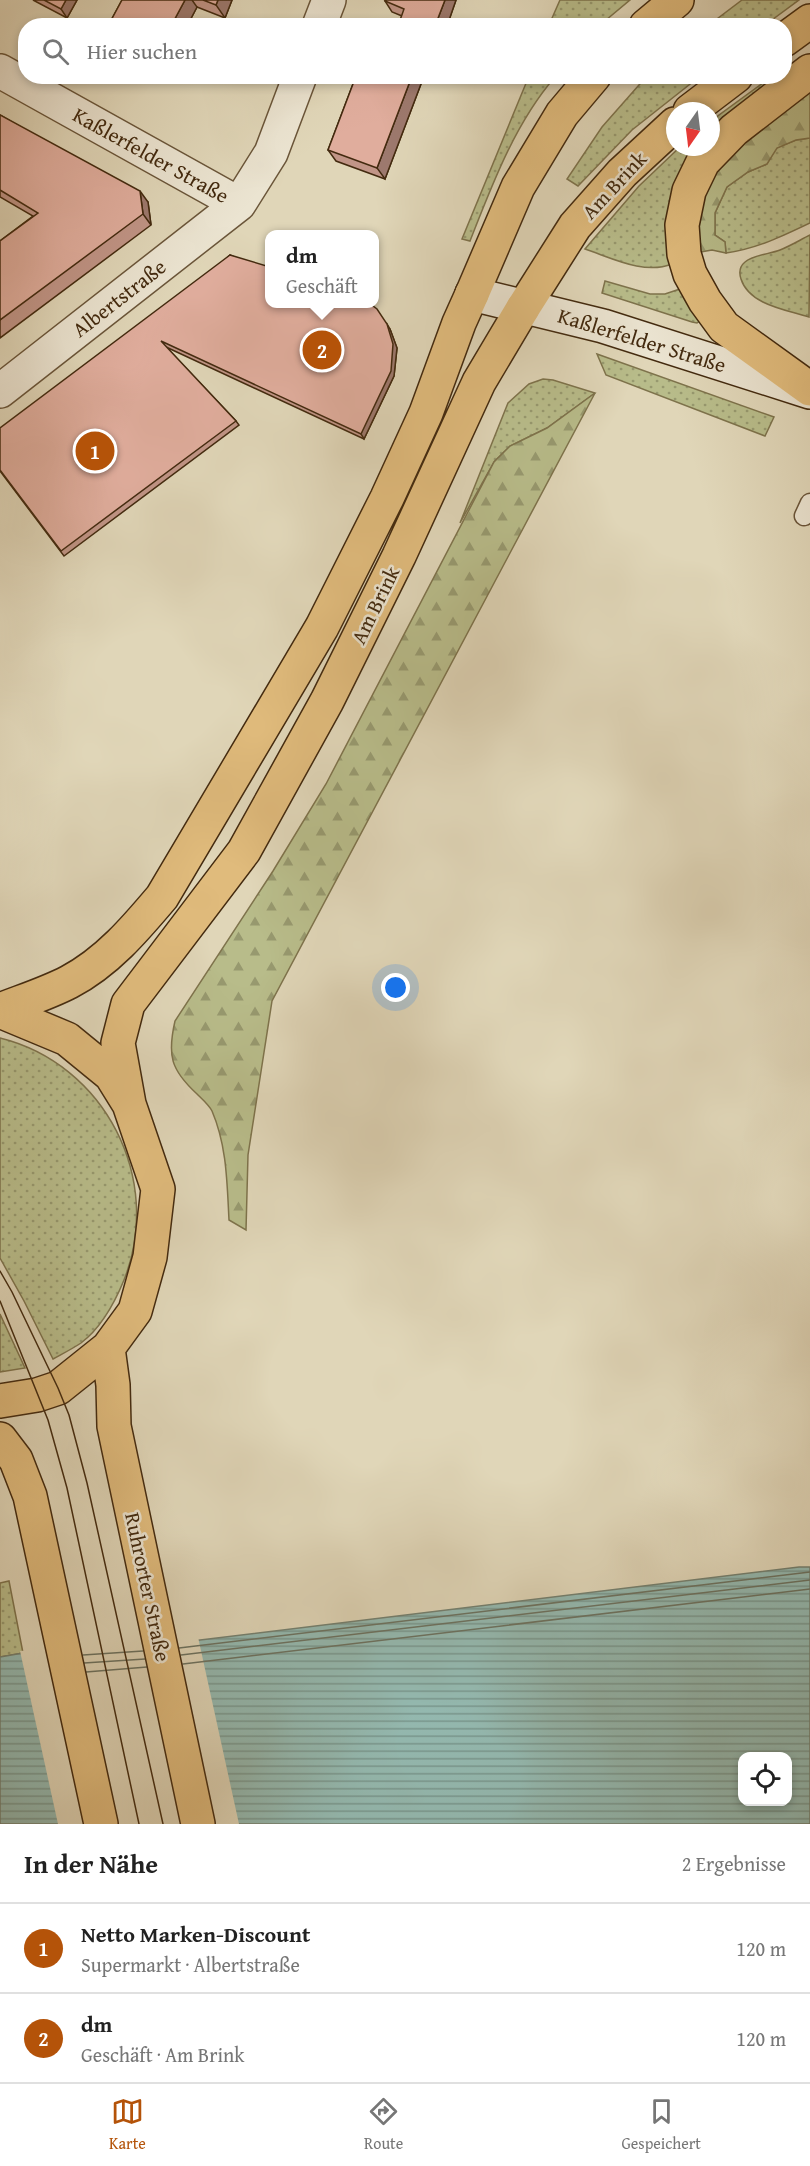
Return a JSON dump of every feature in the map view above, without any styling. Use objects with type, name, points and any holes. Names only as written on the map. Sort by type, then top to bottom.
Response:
[{"type":"main road","points":[[656,18],[677,0]]},
{"type":"main road","points":[[792,34],[810,21]]},
{"type":"main road","points":[[810,71],[734,130],[703,162],[689,191],[682,225],[684,254],[690,274],[705,302],[724,327],[810,391]]},
{"type":"main road","name":"Am Brink","points":[[0,1010],[70,982],[104,958],[132,933],[162,897],[322,627],[387,498],[426,412],[459,323],[518,187],[562,114],[587,84]]},
{"type":"main road","points":[[702,102],[725,84]]},
{"type":"main road","name":"Am Brink","points":[[129,1104],[118,1043],[128,1004],[244,851],[327,701],[399,556],[479,382],[523,308],[576,226],[622,173],[666,131]]},
{"type":"main road","points":[[0,1010],[67,1039],[111,1075],[129,1104],[158,1189],[150,1257],[135,1311],[108,1348],[58,1388],[37,1395],[0,1401]]},
{"type":"main road","name":"Ruhrorter Straße","points":[[108,1348],[113,1385],[114,1426],[198,1824]]},
{"type":"main road","points":[[0,1439],[16,1460],[30,1496],[101,1824]]},
{"type":"street","points":[[323,18],[329,0]]},
{"type":"street","name":"Kaßlerfelder Straße","points":[[0,71],[18,81]]},
{"type":"street","name":"Kaßlerfelder Straße","points":[[23,84],[239,204]]},
{"type":"street","name":"Albertstraße","points":[[0,391],[239,204],[271,153],[297,84]]},
{"type":"street","name":"Kaßlerfelder Straße","points":[[472,294],[523,308],[574,317],[810,391]]},
{"type":"green space","points":[[560,0],[630,0],[608,18],[552,18]]},
{"type":"green space","points":[[742,0],[799,0],[775,18],[718,18]]},
{"type":"green space","points":[[526,84],[550,84],[516,134],[470,241],[462,239]]},
{"type":"green space","points":[[640,84],[690,84],[632,130],[578,186],[567,179],[602,127]]},
{"type":"green space","points":[[761,84],[775,84],[720,125],[720,114]]},
{"type":"green space","points":[[810,86],[810,138],[796,140],[777,148],[767,164],[748,172],[727,187],[715,213],[715,235],[725,242],[726,253],[712,250],[700,252],[701,204],[711,179],[721,163],[748,134]]},
{"type":"green space","points":[[810,138],[810,223],[759,245],[726,253],[725,242],[715,235],[715,213],[727,187],[748,172],[767,164],[776,148],[796,140]]},
{"type":"green space","points":[[671,156],[689,156],[674,188],[672,264],[650,268],[617,261],[585,249],[639,186]]},
{"type":"green space","points":[[810,235],[809,317],[760,301],[745,288],[740,272],[745,262],[780,250]]},
{"type":"green space","points":[[605,281],[650,294],[665,294],[683,288],[702,319],[697,323],[692,322],[602,293]]},
{"type":"green space","points":[[597,354],[774,417],[765,436],[606,375]]},
{"type":"green space","points":[[543,379],[595,393],[547,428],[510,446],[494,462],[460,523],[508,403],[529,384]]},
{"type":"green space","points":[[595,393],[272,1001],[248,1155],[246,1230],[229,1220],[227,1178],[221,1138],[212,1111],[181,1077],[173,1062],[171,1044],[175,1021],[273,871],[326,784],[494,462],[510,446],[547,428]]},
{"type":"green space","points":[[0,1038],[37,1052],[69,1073],[96,1099],[116,1131],[130,1166],[136,1203],[134,1242],[124,1280],[112,1306],[88,1337],[53,1359],[0,1258]]},
{"type":"green space","points":[[0,1314],[25,1368],[0,1372]]},
{"type":"green space","points":[[9,1581],[23,1653],[0,1657],[0,1583]]},
{"type":"water","points":[[810,1567],[810,1824],[0,1824],[0,1657],[23,1653],[167,1644]]},
{"type":"pier","points":[[198,1637],[239,1824],[58,1824],[20,1651]]},
{"type":"building","points":[[44,0],[66,0],[61,9]]},
{"type":"building","points":[[122,0],[185,0],[175,18],[112,18]]},
{"type":"building","points":[[203,0],[218,0],[216,5]]},
{"type":"building","points":[[445,0],[438,18],[401,18],[404,9],[385,1]]},
{"type":"building","points":[[353,84],[409,84],[377,168],[328,150]]},
{"type":"building","points":[[0,115],[140,191],[143,214],[0,320],[0,241],[38,213],[0,190]]},
{"type":"building","points":[[230,255],[265,266],[265,308],[376,308],[387,324],[393,344],[391,371],[361,434],[161,341],[236,421],[61,551],[0,470],[0,428]]},
{"type":"tram line","points":[[0,1271],[69,1415],[87,1483],[163,1824]]},
{"type":"tram line","points":[[0,1301],[48,1420],[67,1488],[139,1824]]},
{"type":"place","name":"dm","points":[[322,350]]},
{"type":"place","name":"Netto Marken-Discount","points":[[95,451]]}]
